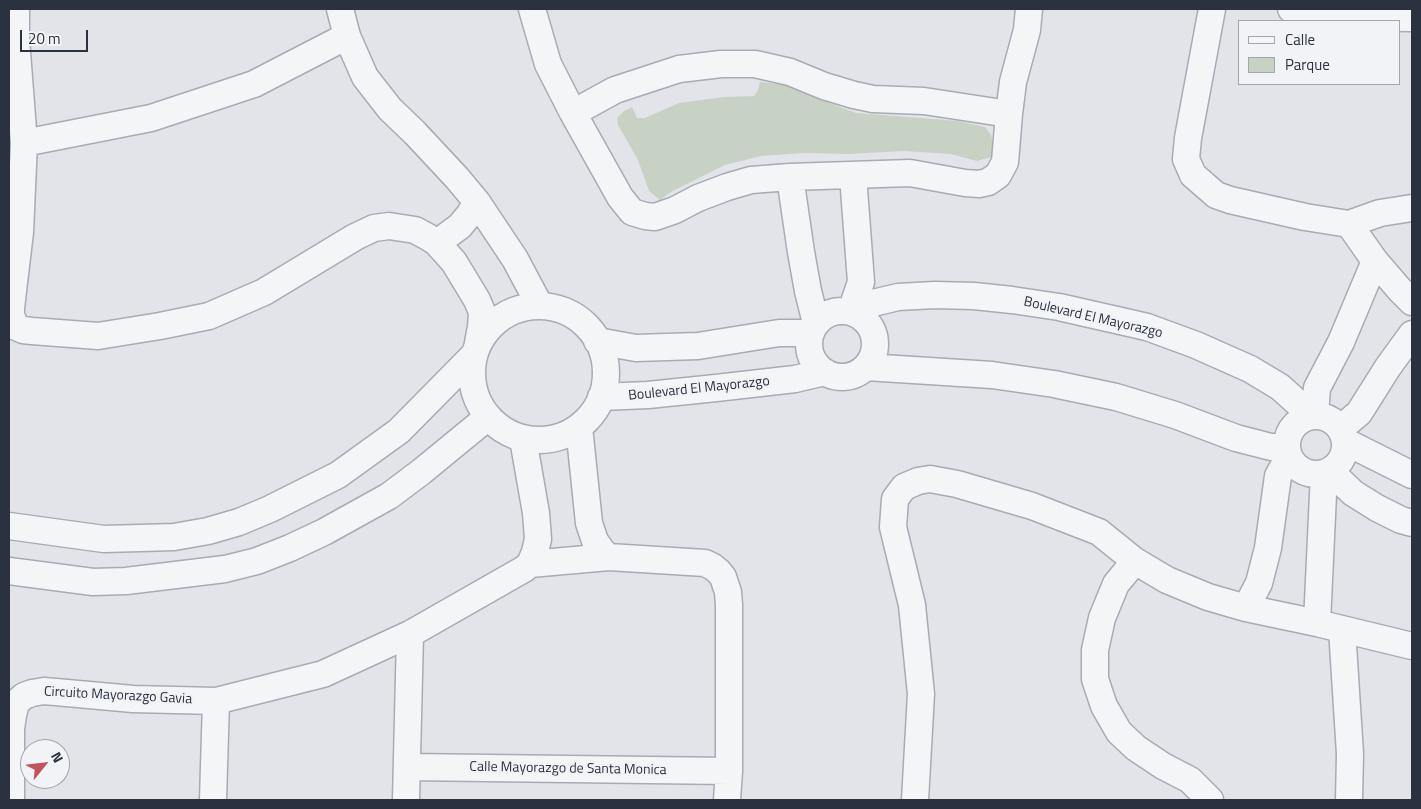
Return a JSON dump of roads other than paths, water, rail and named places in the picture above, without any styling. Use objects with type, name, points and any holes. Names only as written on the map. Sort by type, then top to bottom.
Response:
[{"type":"street","points":[[13,532],[104,539],[174,537],[208,531],[239,522],[270,509],[338,475],[399,431],[476,349],[494,323],[516,310],[540,306],[558,309],[574,316],[587,327],[597,341],[604,359],[605,379],[601,397],[592,414],[579,427],[562,436],[543,440],[523,439],[504,431],[488,417],[476,398],[472,377],[476,349],[481,326],[482,312],[477,300],[454,262],[437,243],[415,230],[398,226],[382,226],[355,237],[264,292],[209,316],[98,336],[24,330],[16,326],[11,316],[11,308],[20,232],[24,143],[16,39],[16,9]]},
{"type":"street","points":[[340,9],[347,36],[365,77],[390,109],[433,152],[477,202],[514,259],[540,306]]},
{"type":"street","points":[[532,9],[548,64],[573,113],[626,206],[632,212],[645,216],[655,216],[675,210],[698,198],[751,180],[910,173],[965,183],[979,184],[988,182],[998,175],[1006,162],[1009,114],[1014,82],[1027,30],[1029,9]]},
{"type":"street","points":[[1212,9],[1188,138],[1186,159],[1193,175],[1216,195],[1230,200],[1304,217],[1349,224],[1380,213],[1412,208]]},
{"type":"street","points":[[1291,9],[1337,17],[1412,18]]},
{"type":"street","points":[[24,143],[151,118],[254,84],[347,36]]},
{"type":"street","points":[[573,113],[615,90],[679,70],[721,64],[755,64],[790,72],[854,96],[873,99],[924,101],[1009,114]]},
{"type":"street","points":[[853,313],[862,282],[854,176]]},
{"type":"street","points":[[790,177],[814,328]]},
{"type":"street","points":[[437,243],[460,226],[477,202]]},
{"type":"street","points":[[1349,224],[1375,261],[1412,302]]},
{"type":"street","points":[[1313,415],[1317,388],[1342,342],[1375,261]]},
{"type":"street","name":"Boulevard El Mayorazgo","points":[[853,313],[873,304],[898,297],[935,295],[974,296],[1059,307],[1147,327],[1196,345],[1250,369],[1280,387],[1313,415]]},
{"type":"street","points":[[834,312],[853,313],[865,320],[871,329],[874,338],[872,358],[866,367],[857,373],[835,376],[825,372],[816,364],[811,355],[809,344],[814,328],[824,316],[834,312]]},
{"type":"street","points":[[597,341],[636,348],[698,346],[814,328]]},
{"type":"street","points":[[1343,435],[1412,334]]},
{"type":"street","points":[[866,367],[992,375],[1054,384],[1116,397],[1175,415],[1245,440],[1288,452],[1294,464],[1300,469],[1316,474],[1327,472],[1339,464],[1344,454],[1343,435],[1336,422],[1330,418],[1313,415],[1303,418],[1291,430],[1288,439],[1288,452],[1278,476],[1268,548],[1259,583],[1246,608]]},
{"type":"street","name":"Boulevard El Mayorazgo","points":[[601,397],[648,395],[735,386],[795,379],[825,372]]},
{"type":"street","points":[[13,570],[93,582],[126,581],[216,570],[257,561],[324,532],[389,496],[488,417]]},
{"type":"street","points":[[579,427],[589,523],[595,541],[609,557]]},
{"type":"street","points":[[1343,435],[1412,475]]},
{"type":"street","points":[[523,439],[538,526],[536,552],[530,564]]},
{"type":"street","points":[[1327,472],[1377,508],[1401,520],[1412,523]]},
{"type":"street","points":[[1317,623],[1327,472]]},
{"type":"street","points":[[920,797],[921,694],[912,605],[892,527],[895,499],[904,487],[918,481],[930,478],[957,484],[1032,506],[1098,532],[1135,561],[1167,580],[1208,597],[1246,608],[1412,646]]},
{"type":"street","points":[[530,564],[609,557],[705,563],[714,567],[723,577],[730,605],[729,771],[727,800]]},
{"type":"street","points":[[1135,561],[1116,584],[1102,618],[1095,650],[1095,678],[1104,706],[1119,732],[1136,748],[1163,766],[1190,780],[1210,800]]},
{"type":"street","name":"Circuito Mayorazgo Gavia","points":[[11,800],[11,729],[16,703],[24,696],[44,691],[133,699],[216,701],[323,674],[410,634],[530,564]]},
{"type":"street","points":[[1342,629],[1350,754],[1349,800]]},
{"type":"street","points":[[406,800],[410,634]]},
{"type":"street","points":[[213,800],[216,701]]},
{"type":"street","name":"Calle Mayorazgo de Santa Monica","points":[[407,767],[729,771]]}]
